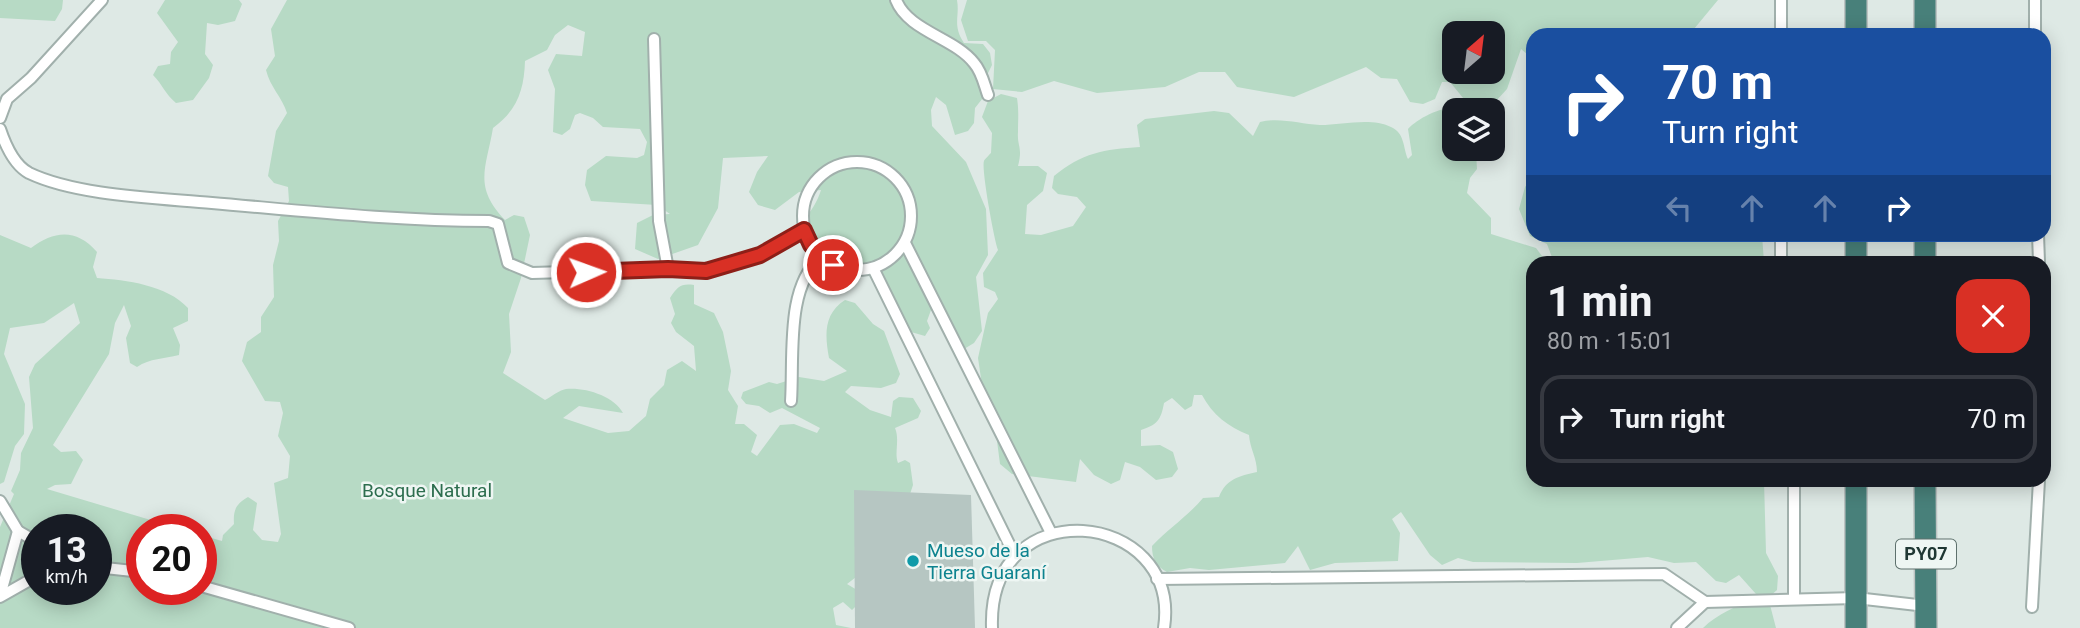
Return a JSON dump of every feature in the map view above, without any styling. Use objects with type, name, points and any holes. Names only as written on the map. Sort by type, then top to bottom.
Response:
[{"type":"highway","points":[[1856,0],[1856,28]]},
{"type":"highway","points":[[1924,0],[1925,28]]},
{"type":"highway","points":[[1856,487],[1856,628]]},
{"type":"highway","name":"PY07","points":[[1926,487],[1926,628]]},
{"type":"lane","points":[[0,118],[7,99],[31,78],[102,0]]},
{"type":"lane","points":[[896,0],[920,25],[967,55],[982,76],[988,94]]},
{"type":"lane","points":[[1781,0],[1781,28]]},
{"type":"lane","points":[[2035,0],[2035,28]]},
{"type":"lane","points":[[654,39],[659,221],[668,269]]},
{"type":"lane","points":[[0,129],[6,148],[26,172],[62,184],[149,198],[407,221],[489,221],[498,224],[502,232],[508,263],[532,273],[668,269],[706,271],[760,255],[804,230]]},
{"type":"lane","points":[[864,161],[881,166],[896,176],[906,191],[912,208],[911,226],[905,243],[891,259],[873,268],[846,269],[822,257],[811,245],[804,230],[803,212],[807,195],[816,180],[830,168],[846,162],[864,161]]},
{"type":"lane","points":[[905,243],[1051,533]]},
{"type":"lane","points":[[791,401],[797,291],[810,266],[822,257]]},
{"type":"lane","points":[[873,268],[1014,556]]},
{"type":"lane","points":[[1794,487],[1794,598]]},
{"type":"lane","points":[[2032,607],[2039,487]]},
{"type":"lane","points":[[0,501],[21,533]]},
{"type":"lane","points":[[992,628],[992,605],[999,578],[1014,556],[1031,542],[1051,533],[1076,528],[1101,531],[1124,542],[1143,558],[1157,579],[1164,601],[1164,628]]},
{"type":"lane","points":[[0,596],[18,531]]},
{"type":"lane","points":[[1157,579],[1664,574],[1705,602],[1856,598],[1926,606]]},
{"type":"lane","points":[[0,596],[21,585]]},
{"type":"lane","points":[[217,591],[349,628]]},
{"type":"lane","points":[[1677,628],[1705,602]]},
{"type":"green space","points":[[0,0],[63,0],[62,9],[55,21],[0,18]]},
{"type":"green space","points":[[165,0],[239,0],[242,4],[235,21],[218,25],[207,23],[205,54],[213,65],[209,78],[193,100],[176,103],[153,75],[158,66],[170,64],[171,52],[178,42],[157,13]]},
{"type":"green space","name":"Bosque Natural","points":[[287,0],[957,0],[957,26],[960,37],[964,43],[983,44],[990,53],[992,65],[986,77],[986,94],[975,108],[974,123],[968,131],[955,135],[946,105],[936,97],[931,110],[932,126],[966,162],[986,209],[988,255],[976,277],[982,331],[974,343],[964,349],[931,310],[927,321],[930,328],[925,336],[911,332],[879,266],[858,268],[838,265],[819,257],[802,244],[805,221],[821,190],[799,192],[775,210],[758,205],[749,192],[757,172],[768,156],[723,158],[718,208],[698,245],[658,259],[635,249],[637,223],[653,215],[670,214],[657,205],[591,201],[585,185],[587,170],[606,156],[637,158],[644,155],[647,142],[640,129],[603,127],[593,118],[580,113],[575,115],[570,129],[562,135],[553,132],[555,89],[548,70],[556,54],[582,56],[585,32],[568,25],[555,35],[547,50],[525,61],[518,99],[508,114],[493,128],[485,166],[485,187],[495,208],[505,220],[514,215],[524,217],[530,235],[521,278],[509,314],[511,352],[503,373],[545,400],[563,390],[582,390],[606,397],[623,413],[579,406],[563,418],[608,433],[629,431],[646,416],[650,399],[664,385],[667,370],[682,361],[696,371],[694,346],[676,332],[671,323],[675,314],[670,298],[683,285],[694,285],[694,304],[714,313],[723,332],[731,371],[728,390],[738,406],[735,424],[744,424],[757,435],[751,452],[757,456],[780,425],[794,424],[817,433],[820,428],[782,408],[770,413],[759,406],[746,404],[741,398],[743,392],[769,382],[777,384],[799,377],[824,381],[847,371],[829,358],[827,342],[829,319],[845,300],[855,303],[873,324],[884,331],[900,374],[896,383],[881,388],[851,386],[845,392],[870,410],[891,417],[893,401],[899,397],[913,398],[921,411],[918,418],[895,428],[898,463],[905,460],[910,463],[913,485],[909,497],[860,574],[847,584],[857,590],[859,603],[852,610],[843,602],[833,608],[836,625],[851,628],[0,628],[0,527],[14,494],[11,491],[20,470],[21,453],[33,428],[29,377],[35,364],[80,323],[74,303],[44,323],[10,328],[4,354],[25,404],[24,434],[15,446],[4,482],[0,484],[0,235],[31,248],[56,235],[81,239],[97,252],[93,267],[97,278],[133,282],[158,289],[188,308],[188,321],[173,328],[180,345],[179,355],[152,360],[137,367],[130,363],[126,338],[131,326],[124,305],[115,323],[109,354],[53,445],[61,452],[76,451],[83,460],[71,484],[55,485],[47,489],[131,514],[126,514],[126,605],[217,605],[217,540],[222,541],[223,535],[234,524],[236,508],[248,497],[257,503],[253,530],[262,540],[278,542],[281,534],[274,483],[288,478],[290,456],[278,436],[283,413],[280,402],[265,401],[242,361],[247,342],[261,332],[261,317],[274,297],[273,265],[279,241],[278,221],[289,201],[288,187],[274,183],[268,176],[276,131],[287,113],[266,70],[275,56],[271,29]]},
{"type":"green space","points":[[967,0],[1718,0],[1695,28],[1526,28],[1526,53],[1521,49],[1507,89],[1499,98],[1463,98],[1452,84],[1505,84],[1505,21],[1442,21],[1442,82],[1435,99],[1423,104],[1410,102],[1397,79],[1381,78],[1366,67],[1294,97],[1237,87],[1225,72],[1199,72],[1165,87],[1097,93],[1054,81],[1022,92],[993,89],[995,50],[986,41],[968,41],[961,20]]},
{"type":"green space","points":[[1001,94],[1017,98],[1020,151],[1018,166],[1038,166],[1047,173],[1043,191],[1027,205],[1025,234],[1041,235],[1073,226],[1086,207],[1077,197],[1058,194],[1052,188],[1054,176],[1084,157],[1115,149],[1140,147],[1137,125],[1145,119],[1214,111],[1229,113],[1253,136],[1260,122],[1268,121],[1320,125],[1375,122],[1391,127],[1399,133],[1408,159],[1412,155],[1408,129],[1420,119],[1442,110],[1442,161],[1476,161],[1477,169],[1470,178],[1467,193],[1491,218],[1491,234],[1536,248],[1542,256],[1526,256],[1526,487],[1764,487],[1766,553],[1778,576],[1777,590],[1769,597],[1756,594],[1739,575],[1726,583],[1716,581],[1696,562],[1674,563],[1648,557],[1577,563],[1473,562],[1458,558],[1442,565],[1430,555],[1401,512],[1392,519],[1400,533],[1398,561],[1335,563],[1310,570],[1298,546],[1285,563],[1209,570],[1190,568],[1167,572],[1155,562],[1152,546],[1203,498],[1219,497],[1225,486],[1234,479],[1257,472],[1249,435],[1221,419],[1202,395],[1194,395],[1192,406],[1185,410],[1172,398],[1164,403],[1157,421],[1141,430],[1141,446],[1160,445],[1173,452],[1178,469],[1172,477],[1156,480],[1140,467],[1125,462],[1120,480],[1111,484],[1094,475],[1080,459],[1076,482],[1012,474],[1000,464],[993,410],[982,385],[978,358],[988,313],[998,299],[995,292],[984,287],[983,273],[998,250],[988,204],[984,166],[984,160],[991,153],[992,133],[982,117],[988,101]]},
{"type":"green space","points":[[1526,186],[1526,226],[1519,209],[1525,187]]},
{"type":"green space","points":[[1543,242],[1763,242],[1764,256],[1552,256],[1547,244]]},
{"type":"green space","points":[[1753,597],[1770,605],[1776,628],[1703,628],[1721,614]]},
{"type":"building","name":"Mueso de la Tierra Guaraní","points":[[854,490],[971,495],[975,628],[855,628]]},
{"type":"place","name":"Mueso de la Tierra Guaraní","points":[[913,561]]},
{"type":"route","points":[[586,272],[668,269],[706,271],[760,255],[804,230],[811,245],[833,265]]}]
